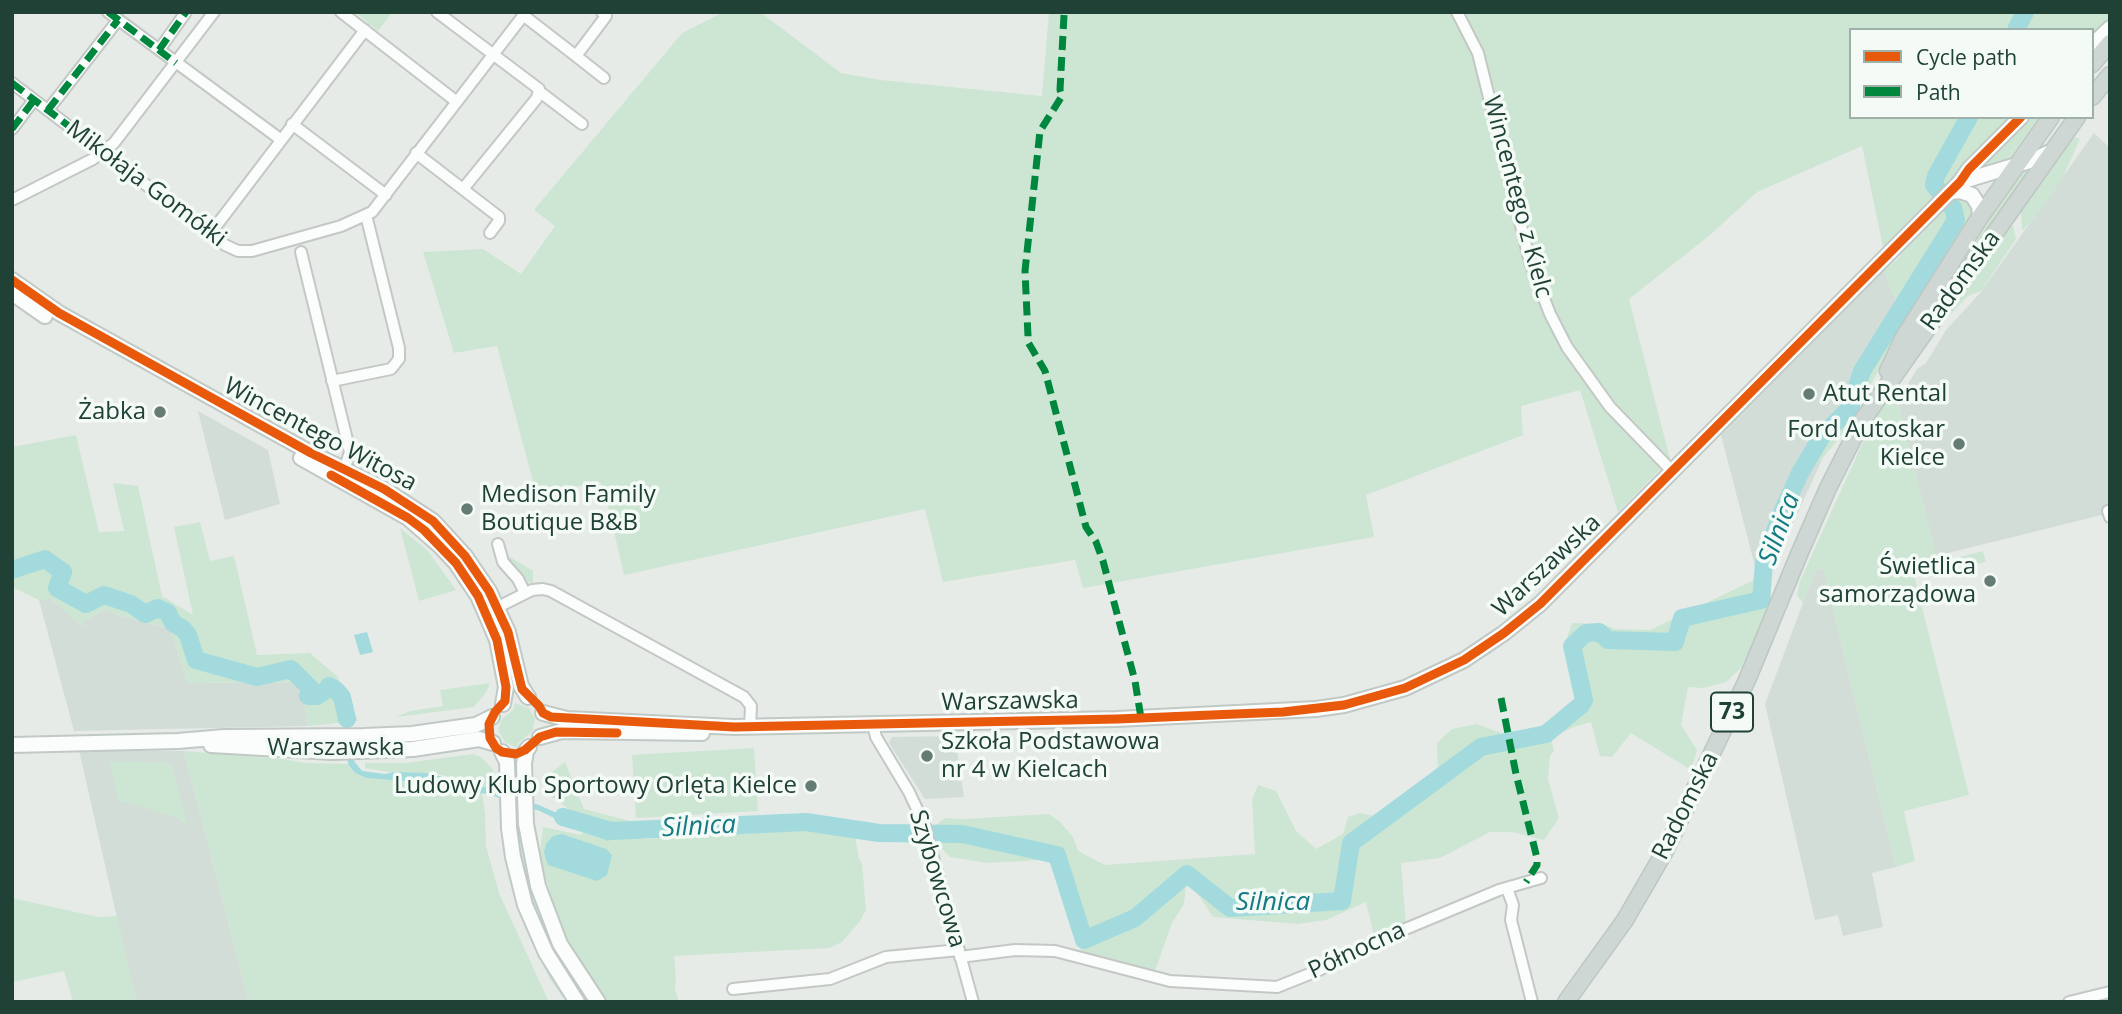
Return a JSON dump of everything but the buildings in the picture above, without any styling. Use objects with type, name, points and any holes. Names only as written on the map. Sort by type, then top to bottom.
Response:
[{"type":"main road","points":[[2094,43],[2110,28]]},
{"type":"main road","points":[[2094,62],[2110,43]]},
{"type":"main road","points":[[2094,95],[2110,75]]},
{"type":"main road","name":"Warszawska","points":[[543,713],[567,719],[734,727],[873,724],[1283,712],[1344,705],[1405,688],[1464,660],[1531,611],[1955,187],[1969,169],[2019,119]]},
{"type":"main road","name":"73","points":[[1980,217],[2050,119]]},
{"type":"main road","name":"73","points":[[2050,152],[2075,119]]},
{"type":"main road","name":"Warszawska","points":[[1955,187],[2050,152]]},
{"type":"main road","name":"Radomska","points":[[1870,407],[1883,393],[2050,152]]},
{"type":"main road","points":[[1955,187],[1972,195],[1979,206],[1980,217]]},
{"type":"main road","name":"Radomska","points":[[1566,1002],[1625,920],[1665,851],[1747,680],[1828,488],[1877,389],[1904,337],[1980,217]]},
{"type":"main road","name":"Wincentego Witosa","points":[[12,280],[52,309],[405,501],[436,524],[480,576],[498,607],[510,640],[521,686],[528,696]]},
{"type":"main road","name":"Wincentego Witosa","points":[[12,293],[46,317],[408,518],[424,530],[456,564],[486,612],[497,640],[504,671],[507,695],[503,704]]},
{"type":"main road","points":[[577,1002],[546,953],[526,905],[513,857],[507,762],[489,730],[492,717],[512,697],[528,696],[543,713],[544,728],[524,756],[525,813],[533,870],[545,909],[574,968],[598,1002]]},
{"type":"main road","name":"Warszawska","points":[[178,741],[332,752],[412,734],[476,725],[492,717]]},
{"type":"main road","name":"Warszawska","points":[[535,742],[562,731],[684,734],[720,732],[734,727]]},
{"type":"main road","name":"Warszawska","points":[[12,745],[233,737],[331,737],[364,744],[413,749],[479,739],[488,740],[497,748]]},
{"type":"main road","points":[[497,748],[516,754],[535,742]]},
{"type":"street","points":[[108,12],[280,139]]},
{"type":"street","points":[[159,50],[186,12]]},
{"type":"street","points":[[12,200],[103,152],[114,142],[214,12]]},
{"type":"street","points":[[341,12],[457,102]]},
{"type":"street","points":[[437,12],[534,84],[540,92],[582,124]]},
{"type":"street","points":[[576,56],[606,16],[602,12]]},
{"type":"street","name":"Wincentego z Kielc","points":[[1457,12],[1480,61],[1530,262],[1550,314],[1567,347],[1610,407],[1672,471]]},
{"type":"street","name":"Mikołaja Gomółki","points":[[12,83],[229,248],[252,251],[341,226],[366,215],[386,195],[524,14],[604,78]]},
{"type":"street","points":[[48,110],[118,20]]},
{"type":"street","points":[[210,234],[365,30]]},
{"type":"street","points":[[463,189],[540,92]]},
{"type":"street","points":[[12,129],[34,100]]},
{"type":"street","points":[[292,124],[386,195]]},
{"type":"street","points":[[416,153],[499,217],[490,233]]},
{"type":"street","points":[[332,381],[391,369],[399,359],[399,348],[366,215]]},
{"type":"street","points":[[301,252],[350,452],[344,470]]},
{"type":"street","points":[[498,544],[503,562],[518,579],[525,593]]},
{"type":"street","points":[[498,607],[537,589],[551,591],[744,697],[751,706],[750,727]]},
{"type":"street","name":"Szybowcowa","points":[[873,724],[876,737],[909,792],[924,824],[972,1002]]},
{"type":"street","name":"Północna","points":[[733,989],[830,979],[886,957],[1015,950],[1055,951],[1170,981],[1277,987],[1317,971],[1379,940],[1507,888],[1541,878]]},
{"type":"street","points":[[1507,888],[1513,905],[1511,920],[1532,1002]]},
{"type":"street","points":[[2069,1002],[2110,992]]},
{"type":"shaded area","points":[[2094,133],[2110,148],[2110,513],[1936,556],[1897,401],[1918,368],[1926,363],[1946,330],[1980,293]]},
{"type":"shaded area","points":[[1884,270],[1897,304],[1859,368],[1855,369],[1833,421],[1821,462],[1767,580],[1758,578],[1721,435]]},
{"type":"shaded area","points":[[198,411],[268,450],[280,504],[225,520]]},
{"type":"shaded area","points":[[1823,568],[1896,867],[1872,873],[1883,927],[1843,936],[1838,915],[1815,920],[1765,704],[1815,571]]},
{"type":"shaded area","points":[[50,598],[84,627],[83,621],[106,609],[118,615],[170,629],[188,683],[301,682],[308,726],[74,731],[39,600]]},
{"type":"shaded area","name":"Szkoła Podstawowa nr 4 w Kielcach","points":[[955,736],[964,797],[925,799],[889,743],[892,737]]},
{"type":"shaded area","points":[[79,750],[184,751],[249,1002],[136,1002]]},
{"type":"green space","points":[[355,12],[392,12],[378,31]]},
{"type":"green space","points":[[724,12],[760,12],[841,73],[881,80],[1042,96],[1049,12],[2110,12],[2110,21],[2094,37],[2094,28],[1849,28],[1849,119],[2011,119],[1883,247],[1862,146],[1757,192],[1709,236],[1629,299],[1670,459],[1618,512],[1580,390],[1521,406],[1523,435],[1366,495],[1374,537],[1083,588],[1075,560],[943,582],[925,509],[624,575],[604,488],[598,481],[537,497],[497,346],[454,353],[423,252],[483,249],[521,274],[555,226],[534,210],[682,33]]},
{"type":"green space","points":[[2026,119],[2038,119],[2004,165],[1975,170]]},
{"type":"green space","points":[[2073,137],[2080,139],[2063,177],[2037,215],[2022,231],[2021,211]]},
{"type":"green space","points":[[2033,165],[1918,329],[2019,172]]},
{"type":"green space","points":[[1960,196],[1972,203],[1973,213],[1896,339],[1846,429],[1823,458],[1809,471],[1803,472],[1816,444],[1842,409],[1859,368],[1897,304],[1884,270],[1898,259],[1913,238],[1955,197]]},
{"type":"green space","points":[[2011,226],[2016,239],[1981,291],[1968,296],[1926,340],[1985,264]]},
{"type":"green space","points":[[1887,400],[1897,401],[1936,556],[1911,563],[1969,795],[1904,811],[1915,861],[1896,867],[1823,568],[1815,571],[1803,603],[1797,595],[1800,581],[1878,409]]},
{"type":"green space","points":[[76,435],[99,532],[124,531],[113,483],[138,486],[162,596],[193,615],[174,527],[200,522],[210,561],[234,556],[257,655],[310,653],[338,677],[358,721],[308,726],[301,682],[188,683],[170,629],[118,615],[106,609],[83,621],[85,628],[51,599],[39,600],[12,587],[12,447]]},
{"type":"green space","points":[[400,528],[428,551],[456,590],[419,601]]},
{"type":"green space","points":[[1983,551],[1986,562],[1962,567],[1960,557]]},
{"type":"green space","points":[[505,554],[533,571],[533,583],[528,582],[517,567],[512,568]]},
{"type":"green space","points":[[1758,578],[1767,580],[1772,600],[1748,661],[1726,682],[1703,688],[1688,687],[1681,725],[1697,750],[1691,770],[1631,733],[1612,757],[1600,756],[1591,722],[1551,738],[1554,751],[1550,756],[1548,779],[1559,818],[1544,840],[1512,832],[1490,832],[1440,858],[1401,863],[1406,925],[1375,939],[1366,902],[1326,920],[1298,924],[1213,917],[1191,884],[1186,884],[1184,904],[1172,923],[1155,971],[1082,953],[1058,871],[1053,864],[1041,860],[988,863],[950,857],[939,846],[935,826],[945,818],[1049,814],[1073,837],[1078,851],[1105,865],[1255,854],[1252,800],[1258,785],[1276,791],[1296,831],[1316,849],[1343,834],[1348,817],[1360,813],[1376,816],[1438,775],[1437,743],[1452,729],[1477,724],[1512,737],[1546,733],[1582,699],[1571,676],[1566,641],[1572,623],[1603,624],[1615,629],[1650,630]]},
{"type":"green space","points":[[490,683],[474,707],[396,717],[410,711],[443,706],[440,690]]},
{"type":"green space","points":[[515,703],[529,708],[535,719],[532,732],[519,742],[517,748],[505,742],[498,730],[502,719],[513,710]]},
{"type":"green space","points":[[754,748],[758,811],[636,818],[632,755]]},
{"type":"green space","points":[[184,751],[306,763],[348,764],[355,773],[441,784],[482,793],[486,846],[499,893],[549,1002],[249,1002]]},
{"type":"green space","points":[[473,754],[481,757],[491,767],[496,777],[496,791],[442,775],[365,768],[365,763],[405,763]]},
{"type":"green space","points":[[109,761],[171,763],[188,826],[177,818],[118,800]]},
{"type":"green space","points":[[565,762],[584,809],[641,824],[641,839],[813,830],[855,837],[862,863],[866,910],[842,942],[829,948],[674,956],[675,989],[679,1002],[604,1002],[576,962],[547,899],[551,894],[539,859],[543,827],[581,835],[587,822],[544,791],[544,778]]},
{"type":"green space","points":[[514,817],[521,819],[522,834],[591,1002],[583,1002],[558,964],[535,914],[518,852]]},
{"type":"green space","points":[[509,879],[514,883],[565,995],[563,998],[550,979],[530,938]]},
{"type":"green space","points":[[12,898],[98,917],[117,916],[136,1002],[73,1002],[64,971],[12,982]]},
{"type":"water","points":[[367,632],[373,652],[360,655],[354,635]]},
{"type":"water","points":[[344,698],[354,761],[362,771],[385,774],[426,773],[471,783],[539,805],[589,828],[611,834],[609,841],[580,831],[540,811],[490,795],[442,784],[367,778],[355,773],[348,764],[339,699]]},
{"type":"water","points":[[562,834],[606,849],[612,855],[607,875],[597,881],[548,865],[544,853],[546,844],[553,836]]},
{"type":"waterway","name":"Silnica","points":[[2017,28],[2025,12]]},
{"type":"waterway","name":"Silnica","points":[[563,817],[611,831],[806,822],[879,833],[962,834],[1057,855],[1084,940],[1135,918],[1187,874],[1230,908],[1342,901],[1351,843],[1481,747],[1546,734],[1581,705],[1584,700],[1572,646],[1586,633],[1599,632],[1608,640],[1675,642],[1682,618],[1761,600],[1764,563],[1780,517],[1800,473],[1822,436],[1850,408],[1862,371],[1956,220],[1953,208],[1934,185],[1936,176],[1968,119]]},
{"type":"waterway","name":"Silnica","points":[[12,570],[45,559],[63,572],[57,588],[86,604],[104,595],[131,604],[145,614],[158,608],[168,613],[173,623],[188,635],[196,660],[257,677],[291,669],[311,689],[308,696],[317,696],[329,686],[336,690],[342,697],[347,719]]},
{"type":"marked path","points":[[108,12],[176,63]]},
{"type":"marked path","points":[[159,50],[186,12]]},
{"type":"marked path","points":[[1064,15],[1060,90],[1062,96],[1040,131],[1025,271],[1028,342],[1045,371],[1086,527],[1096,542],[1103,561],[1135,681],[1141,718]]},
{"type":"marked path","points":[[48,110],[118,20]]},
{"type":"marked path","points":[[12,83],[103,152]]},
{"type":"marked path","points":[[12,129],[34,100]]},
{"type":"marked path","points":[[1501,698],[1537,858],[1537,865],[1526,882]]},
{"type":"cycle path","points":[[12,280],[59,313],[311,453],[384,489],[433,521],[465,556],[489,591],[508,632],[522,689],[543,713],[551,717],[734,727],[1117,719],[1283,712],[1344,705],[1405,688],[1464,660],[1540,604],[1960,182],[1969,169],[2019,119]]},
{"type":"cycle path","points":[[331,475],[408,518],[424,530],[456,563],[478,596],[497,640],[506,687],[505,701],[489,724],[490,738],[496,748],[502,752],[516,754],[540,737],[556,732],[617,733]]},
{"type":"place","name":"Atut Rental","points":[[1809,394]]},
{"type":"place","name":"Żabka","points":[[160,412]]},
{"type":"place","name":"Ford Autoskar Kielce","points":[[1959,444]]},
{"type":"place","name":"Medison Family Boutique B&B","points":[[467,509]]},
{"type":"place","name":"Świetlica samorządowa","points":[[1990,581]]},
{"type":"place","name":"Szkoła Podstawowa nr 4 w Kielcach","points":[[927,756]]},
{"type":"place","name":"Ludowy Klub Sportowy Orlęta Kielce","points":[[811,786]]}]
